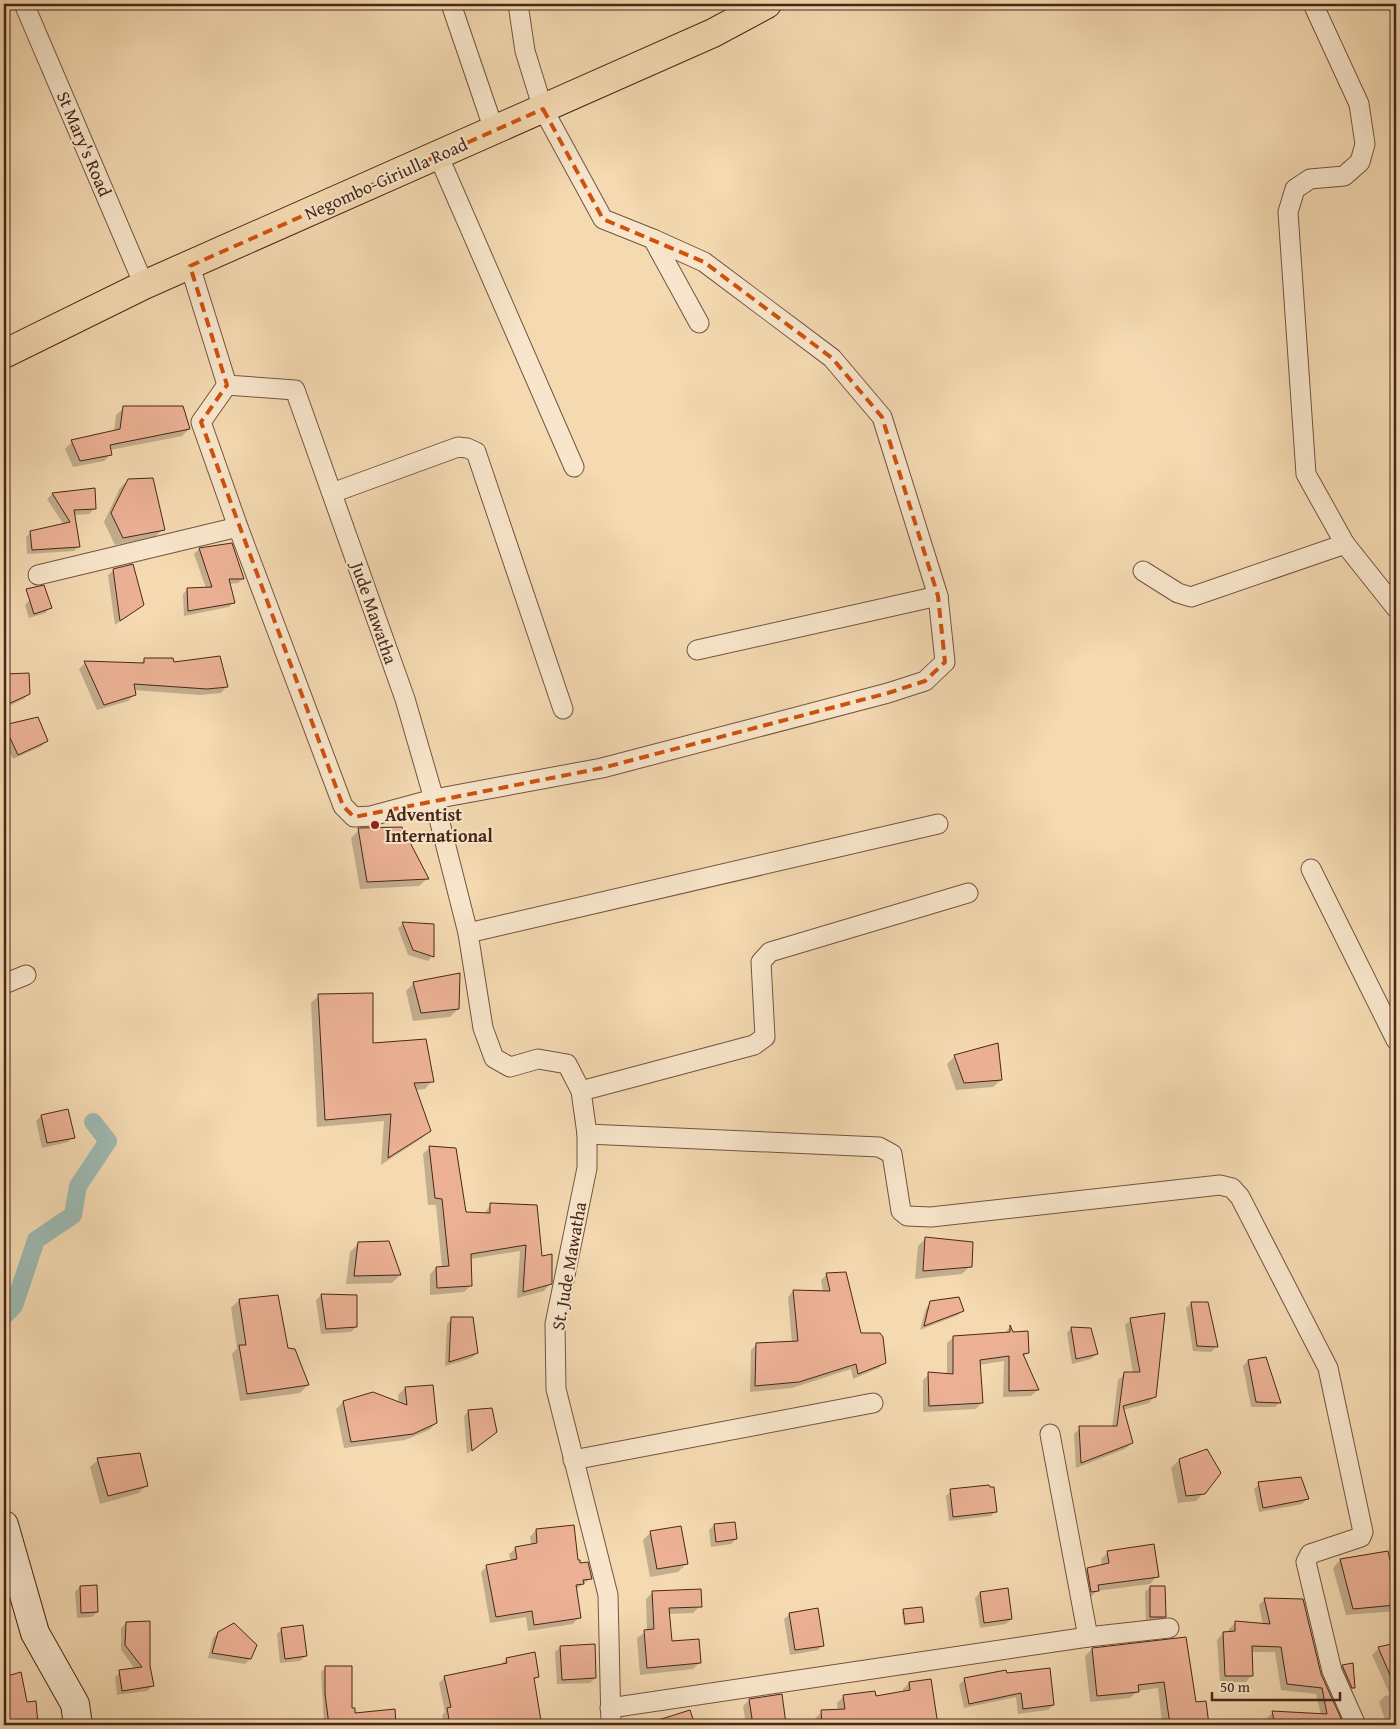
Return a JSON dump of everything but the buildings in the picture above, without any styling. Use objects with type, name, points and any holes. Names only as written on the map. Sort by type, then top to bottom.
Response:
[{"type":"main road","name":"Negombo-Giriulla Road","points":[[4,354],[144,285],[713,33],[767,4]]},
{"type":"street","name":"St Mary's Road","points":[[24,4],[144,285]]},
{"type":"street","points":[[451,4],[494,130]]},
{"type":"street","points":[[190,266],[228,385],[201,422],[238,527],[343,806],[354,817],[371,816],[434,799],[602,768],[888,693],[924,681],[945,662],[938,596],[882,417],[832,358],[704,262],[603,219],[543,108],[526,51],[518,4]]},
{"type":"street","points":[[1313,4],[1359,104],[1365,144],[1360,162],[1344,176],[1310,179],[1295,189],[1288,212],[1306,474],[1345,544],[1396,608]]},
{"type":"street","points":[[438,156],[574,467]]},
{"type":"street","points":[[653,240],[699,323]]},
{"type":"street","name":"Jude Mawatha","points":[[228,385],[295,390],[405,699],[434,799],[468,933],[482,1028]]},
{"type":"street","points":[[332,493],[458,447],[476,452],[563,709]]},
{"type":"street","points":[[38,575],[238,527]]},
{"type":"street","points":[[1143,571],[1178,593],[1191,597],[1345,544]]},
{"type":"street","points":[[697,650],[938,596]]},
{"type":"street","points":[[468,933],[938,824]]},
{"type":"street","points":[[1312,870],[1396,1040]]},
{"type":"street","points":[[581,1091],[754,1044],[765,1037],[762,962],[770,952],[968,893]]},
{"type":"street","points":[[4,984],[26,975]]},
{"type":"street","name":"St. Jude Mawatha","points":[[482,1028],[494,1058],[510,1067],[538,1059],[567,1064],[581,1091],[587,1134],[587,1168],[556,1324],[556,1389],[608,1595],[610,1717]]},
{"type":"street","points":[[587,1134],[879,1147],[892,1154],[902,1211],[907,1216],[931,1217],[1220,1185],[1232,1188],[1240,1197],[1328,1368],[1359,1504],[1363,1535],[1310,1554],[1306,1562],[1332,1671],[1356,1725]]},
{"type":"street","points":[[573,1460],[873,1403]]},
{"type":"street","points":[[1050,1434],[1088,1637]]},
{"type":"street","points":[[4,1525],[35,1633],[75,1704],[78,1725]]},
{"type":"street","points":[[610,1717],[1088,1637],[1169,1628]]},
{"type":"highlighted area","points":[[543,109],[603,219],[704,262],[832,358],[882,417],[938,596],[945,662],[925,681],[888,693],[602,768],[354,817],[343,806],[201,422],[227,385],[190,266]]},
{"type":"waterway","points":[[4,1316],[14,1306],[36,1240],[73,1215],[78,1186],[108,1141],[93,1122]]},
{"type":"place","name":"Adventist International","points":[[375,825]]}]
